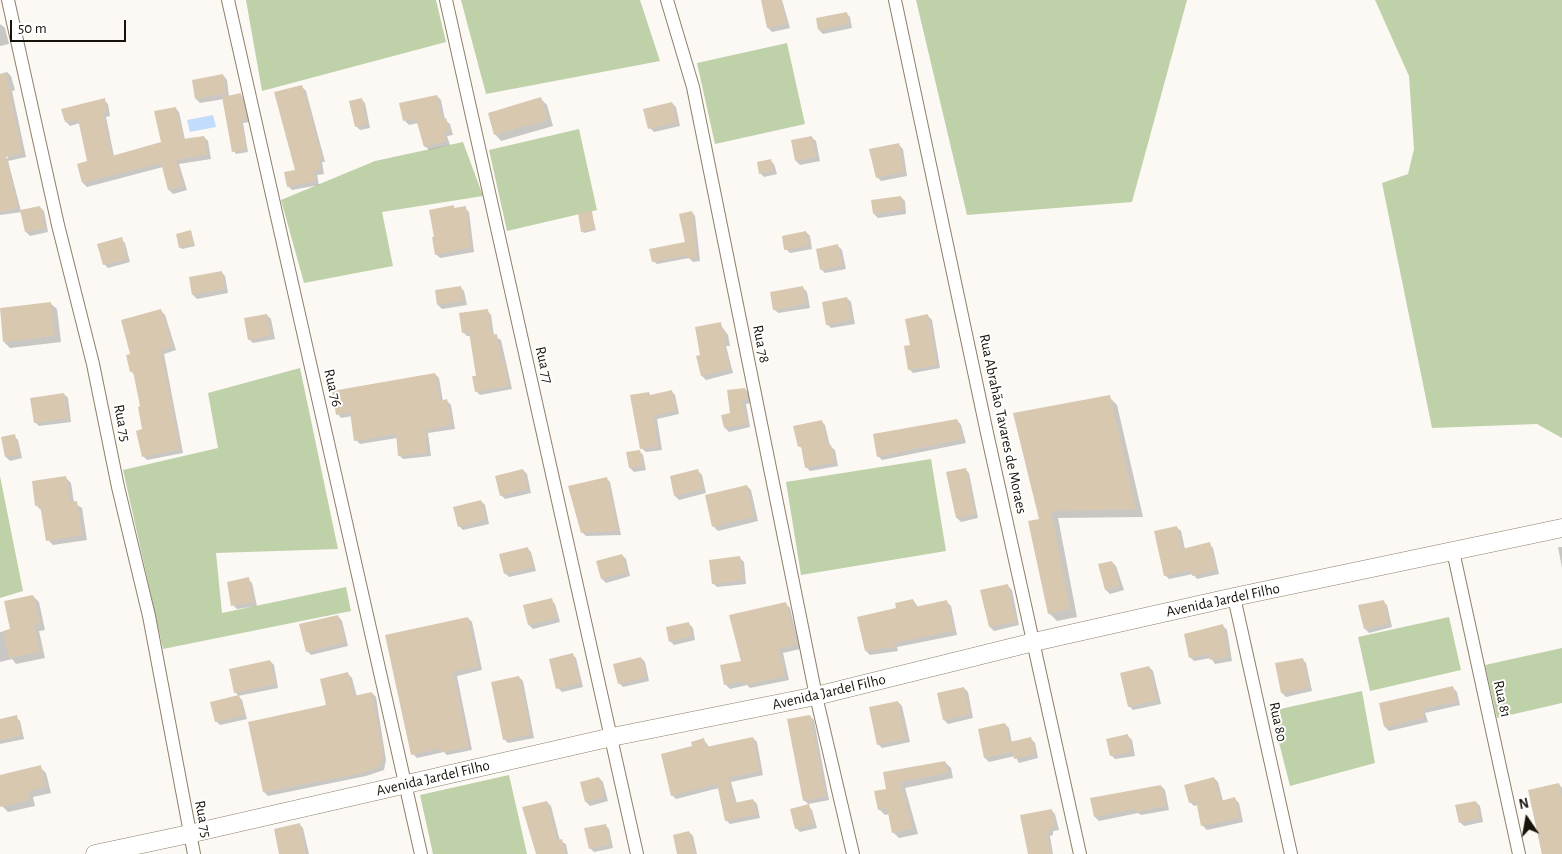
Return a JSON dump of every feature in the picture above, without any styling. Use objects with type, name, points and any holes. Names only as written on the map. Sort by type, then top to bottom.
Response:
[{"type":"main road","name":"Avenida Jardel Filho","points":[[95,854],[612,737],[816,696],[1034,642],[1234,597],[1562,528]]},
{"type":"street","name":"Rua 75","points":[[8,0],[58,225],[93,364],[118,487],[149,616],[194,854]]},
{"type":"street","name":"Rua 76","points":[[228,0],[421,854]]},
{"type":"street","name":"Rua 77","points":[[446,0],[637,854]]},
{"type":"street","name":"Rua 78","points":[[667,0],[693,87],[816,696],[853,854]]},
{"type":"street","name":"Rua Abrahão Tavares de Moraes","points":[[895,0],[987,433],[1080,854]]},
{"type":"street","name":"Rua 81","points":[[1453,551],[1519,854]]},
{"type":"street","name":"Rua 80","points":[[1234,597],[1290,854]]},
{"type":"green space","points":[[246,0],[436,0],[446,42],[262,91]]},
{"type":"green space","points":[[461,0],[640,0],[660,61],[486,94]]},
{"type":"green space","points":[[916,0],[1187,0],[1132,202],[967,215]]},
{"type":"green space","points":[[1375,0],[1562,0],[1562,438],[1537,424],[1432,428],[1382,183],[1408,174],[1414,149],[1409,76]]},
{"type":"green space","points":[[787,43],[805,124],[715,144],[697,63]]},
{"type":"green space","points":[[579,129],[597,210],[507,231],[489,150]]},
{"type":"green space","points":[[463,142],[483,196],[382,212],[393,266],[304,283],[281,200],[375,161]]},
{"type":"green space","points":[[300,368],[338,549],[216,553],[222,613],[346,587],[351,611],[163,649],[123,470],[218,448],[208,393]]},
{"type":"green space","points":[[931,459],[946,551],[801,575],[786,482]]},
{"type":"green space","points":[[0,476],[23,591],[0,598]]},
{"type":"green space","points":[[1449,617],[1461,670],[1370,691],[1358,637]]},
{"type":"green space","points":[[1562,648],[1562,703],[1497,718],[1485,665]]},
{"type":"green space","points":[[1362,691],[1375,763],[1290,786],[1271,711]]},
{"type":"green space","points":[[509,775],[527,854],[433,854],[420,795]]},
{"type":"water","points":[[213,115],[216,127],[190,132],[187,120]]},
{"type":"building","points":[[761,0],[781,0],[787,24],[767,28]]},
{"type":"building","points":[[847,12],[849,24],[818,30],[816,18]]},
{"type":"building","points":[[0,74],[6,74],[22,153],[6,157],[18,208],[0,212]]},
{"type":"building","points":[[223,74],[226,94],[195,99],[192,80]]},
{"type":"building","points":[[302,85],[322,158],[319,159],[321,170],[314,171],[316,181],[287,187],[284,172],[295,170],[274,92]]},
{"type":"building","points":[[241,93],[247,120],[241,121],[246,150],[232,152],[222,97]]},
{"type":"building","points":[[437,95],[442,120],[446,118],[450,131],[444,132],[446,141],[424,147],[416,119],[403,121],[399,103]]},
{"type":"building","points":[[541,97],[548,120],[494,135],[488,113]]},
{"type":"building","points":[[105,98],[106,112],[103,113],[112,156],[161,142],[154,111],[176,107],[183,139],[204,136],[207,155],[176,160],[183,186],[168,190],[161,163],[82,183],[77,164],[87,161],[78,119],[65,122],[61,109]]},
{"type":"building","points":[[362,98],[367,124],[355,127],[349,101]]},
{"type":"building","points":[[672,102],[677,122],[648,129],[643,109]]},
{"type":"building","points":[[812,136],[816,157],[795,161],[791,140]]},
{"type":"building","points":[[899,143],[904,172],[876,178],[869,149]]},
{"type":"building","points":[[771,159],[773,171],[759,174],[757,162]]},
{"type":"building","points":[[901,196],[903,210],[873,214],[871,200]]},
{"type":"building","points":[[454,205],[454,208],[466,206],[471,248],[435,255],[429,210]]},
{"type":"building","points":[[40,206],[45,228],[25,232],[20,210]]},
{"type":"building","points":[[592,211],[595,229],[581,232],[578,213]]},
{"type":"building","points":[[692,211],[697,258],[689,259],[688,255],[652,262],[649,249],[685,242],[679,214]]},
{"type":"building","points":[[191,230],[194,244],[179,248],[176,234]]},
{"type":"building","points":[[806,231],[808,246],[784,250],[782,236]]},
{"type":"building","points":[[122,237],[127,259],[103,265],[97,244]]},
{"type":"building","points":[[838,244],[842,266],[820,270],[816,249]]},
{"type":"building","points":[[222,271],[225,289],[192,295],[189,277]]},
{"type":"building","points":[[461,286],[463,301],[437,305],[435,290]]},
{"type":"building","points":[[803,286],[806,304],[773,310],[770,292]]},
{"type":"building","points":[[847,297],[851,320],[826,325],[822,302]]},
{"type":"building","points":[[51,302],[55,336],[3,342],[0,308]]},
{"type":"building","points":[[161,309],[173,347],[161,350],[180,449],[142,457],[136,431],[142,429],[138,407],[140,406],[133,371],[130,372],[126,355],[130,354],[121,320]]},
{"type":"building","points":[[488,309],[491,335],[497,334],[501,361],[504,361],[509,386],[475,392],[472,376],[476,376],[469,332],[462,333],[459,313]]},
{"type":"building","points":[[267,314],[271,335],[248,340],[244,318]]},
{"type":"building","points":[[928,314],[937,365],[908,370],[904,346],[910,345],[905,319]]},
{"type":"building","points":[[721,322],[726,342],[723,343],[730,369],[701,376],[696,356],[700,355],[695,327]]},
{"type":"building","points":[[435,373],[440,401],[447,399],[452,425],[425,430],[427,453],[398,456],[396,434],[354,441],[350,412],[336,415],[332,391]]},
{"type":"building","points":[[745,388],[748,399],[742,400],[747,424],[724,428],[721,415],[730,413],[727,390]]},
{"type":"building","points":[[672,390],[676,410],[653,416],[658,446],[640,449],[630,395],[649,392],[650,395]]},
{"type":"building","points":[[64,393],[68,418],[34,423],[30,398]]},
{"type":"building","points":[[1110,395],[1136,509],[1051,511],[1070,609],[1048,614],[1028,521],[1039,519],[1013,413]]},
{"type":"building","points":[[957,419],[962,439],[877,457],[873,434]]},
{"type":"building","points":[[822,420],[828,446],[831,445],[835,462],[805,468],[801,446],[798,447],[793,426]]},
{"type":"building","points":[[15,434],[19,455],[5,457],[1,437]]},
{"type":"building","points":[[640,450],[643,466],[629,468],[626,452]]},
{"type":"building","points":[[966,468],[975,514],[956,518],[946,472]]},
{"type":"building","points":[[523,469],[528,489],[500,496],[495,476]]},
{"type":"building","points":[[698,469],[703,489],[674,496],[670,476]]},
{"type":"building","points":[[66,476],[70,502],[77,501],[82,535],[46,541],[40,505],[35,506],[32,481]]},
{"type":"building","points":[[607,477],[618,531],[581,533],[568,486]]},
{"type":"building","points":[[747,485],[754,517],[712,527],[705,495]]},
{"type":"building","points":[[481,500],[486,520],[458,527],[453,507]]},
{"type":"building","points":[[1177,526],[1182,549],[1210,542],[1216,570],[1192,576],[1191,570],[1164,576],[1154,531]]},
{"type":"building","points":[[528,547],[533,567],[504,574],[499,554]]},
{"type":"building","points":[[622,554],[627,573],[601,579],[596,561]]},
{"type":"building","points":[[740,556],[743,580],[712,584],[709,560]]},
{"type":"building","points":[[1112,561],[1120,586],[1105,590],[1098,564]]},
{"type":"building","points":[[249,577],[253,602],[231,606],[227,582]]},
{"type":"building","points":[[1008,584],[1016,622],[989,627],[980,590]]},
{"type":"building","points":[[33,595],[40,624],[34,625],[40,652],[9,658],[3,631],[10,629],[4,601]]},
{"type":"building","points":[[552,598],[557,618],[528,625],[523,605]]},
{"type":"building","points":[[913,599],[915,607],[947,600],[954,631],[894,643],[895,647],[865,651],[857,617],[896,608],[895,603]]},
{"type":"building","points":[[1384,600],[1389,624],[1364,629],[1358,605]]},
{"type":"building","points":[[786,602],[797,645],[779,649],[785,676],[745,685],[745,681],[724,685],[720,665],[741,661],[729,615]]},
{"type":"building","points":[[338,615],[345,642],[306,652],[299,624]]},
{"type":"building","points":[[468,617],[478,667],[453,672],[469,747],[442,752],[441,748],[411,755],[385,635]]},
{"type":"building","points":[[689,622],[692,636],[669,642],[666,627]]},
{"type":"building","points":[[1223,624],[1229,657],[1210,660],[1209,654],[1189,658],[1184,634]]},
{"type":"building","points":[[573,653],[580,683],[556,689],[549,659]]},
{"type":"building","points":[[641,657],[646,677],[618,684],[613,664]]},
{"type":"building","points":[[1303,658],[1309,688],[1281,693],[1275,663]]},
{"type":"building","points":[[270,660],[275,684],[234,693],[229,669]]},
{"type":"building","points":[[1149,666],[1157,700],[1128,707],[1120,673]]},
{"type":"building","points":[[348,672],[354,696],[372,692],[383,755],[380,766],[362,773],[263,792],[248,722],[326,705],[320,679]]},
{"type":"building","points":[[519,676],[531,734],[503,740],[491,682]]},
{"type":"building","points":[[1453,686],[1457,702],[1422,709],[1424,718],[1384,727],[1379,703]]},
{"type":"building","points":[[964,687],[970,714],[943,720],[937,693]]},
{"type":"building","points":[[239,695],[244,715],[215,722],[210,702]]},
{"type":"building","points":[[898,701],[906,739],[877,745],[869,707]]},
{"type":"building","points":[[17,715],[21,736],[0,740],[0,719]]},
{"type":"building","points":[[810,715],[826,796],[803,801],[787,719]]},
{"type":"building","points":[[1005,723],[1012,752],[984,758],[978,729]]},
{"type":"building","points":[[1128,734],[1131,752],[1110,756],[1106,739]]},
{"type":"building","points":[[753,737],[760,771],[728,778],[734,803],[753,799],[757,814],[725,821],[717,784],[671,796],[661,754],[692,746],[691,742],[704,738],[706,747]]},
{"type":"building","points":[[1031,737],[1035,754],[1014,759],[1010,742]]},
{"type":"building","points":[[945,761],[948,773],[900,782],[913,828],[892,833],[887,808],[878,810],[874,791],[886,789],[883,772]]},
{"type":"building","points":[[41,765],[46,787],[28,791],[30,800],[0,807],[0,775]]},
{"type":"building","points":[[599,777],[604,797],[585,802],[580,782]]},
{"type":"building","points":[[1214,777],[1221,801],[1235,797],[1240,818],[1201,826],[1196,801],[1189,803],[1184,785]]},
{"type":"building","points":[[1559,783],[1562,797],[1562,854],[1542,854],[1528,790]]},
{"type":"building","points":[[1161,785],[1166,806],[1136,812],[1135,809],[1094,817],[1090,798]]},
{"type":"building","points":[[547,801],[557,840],[562,839],[566,854],[536,854],[522,807]]},
{"type":"building","points":[[1476,801],[1480,818],[1459,823],[1455,805]]},
{"type":"building","points":[[809,804],[814,824],[795,829],[790,809]]},
{"type":"building","points":[[1052,809],[1055,826],[1049,828],[1050,832],[1046,832],[1051,854],[1028,854],[1020,815]]},
{"type":"building","points":[[300,823],[306,854],[279,854],[274,829]]},
{"type":"building","points":[[606,824],[610,844],[589,849],[584,828]]},
{"type":"building","points":[[689,831],[695,854],[677,854],[673,835]]}]
